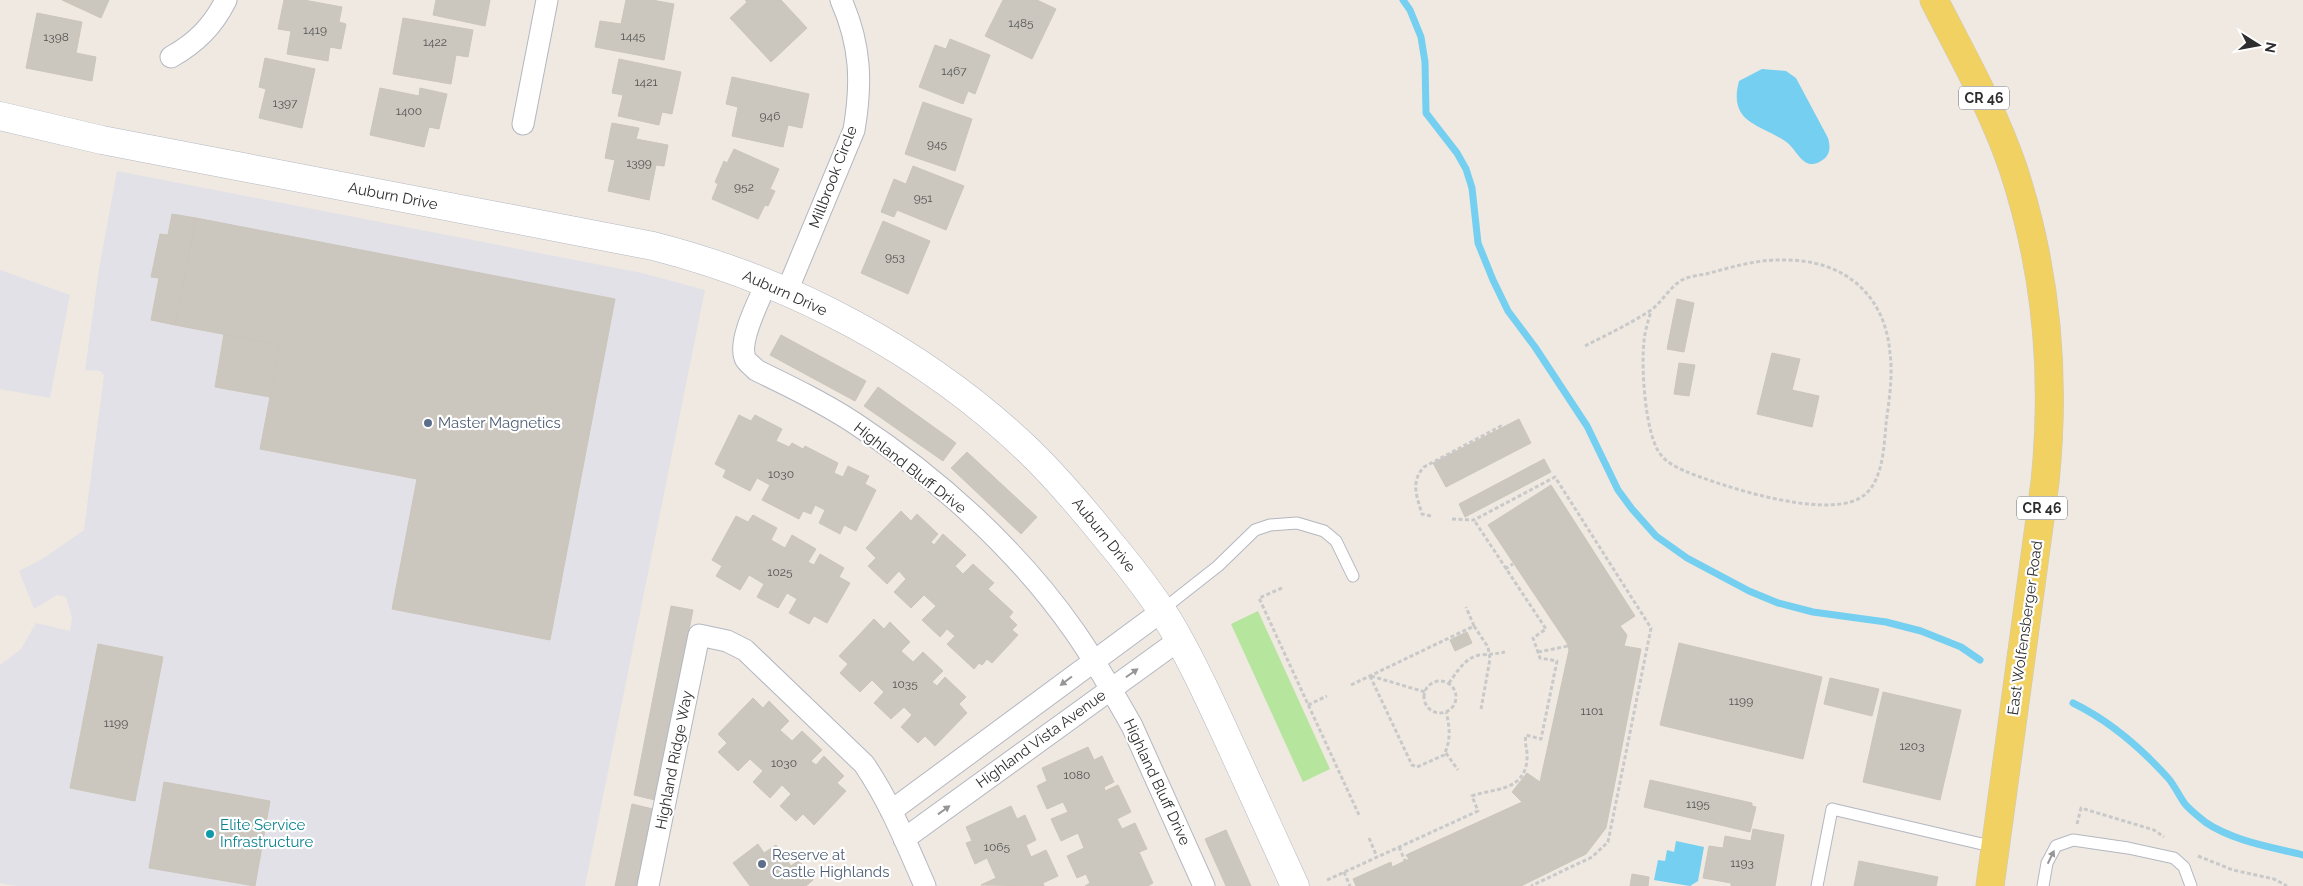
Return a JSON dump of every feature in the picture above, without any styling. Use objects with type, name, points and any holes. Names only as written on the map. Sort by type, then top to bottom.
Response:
[{"type":"main road","name":"East Wolfensberger Road","points":[[1934,0],[1986,102],[2012,167],[2035,247],[2048,326],[2050,420],[2045,482],[1990,886]]},
{"type":"street","points":[[171,57],[192,46],[211,27],[226,0]]},
{"type":"street","points":[[523,124],[547,0]]},
{"type":"street","name":"Millbrook Circle","points":[[776,287],[854,130],[858,106],[859,74],[857,48],[849,19],[840,0]]},
{"type":"street","name":"Auburn Drive","points":[[0,116],[102,140],[653,246],[694,256],[776,287],[891,346],[929,370],[982,410],[1029,451],[1077,500],[1162,611],[1206,693],[1295,886]]},
{"type":"street","name":"Highland Bluff Drive","points":[[776,287],[746,334],[743,349],[746,360],[756,370],[853,422],[950,495],[1012,555],[1075,632],[1110,688],[1132,726],[1204,886]]},
{"type":"street","name":"Highland Vista Avenue","points":[[890,811],[1162,611]]},
{"type":"street","name":"Highland Ridge Way","points":[[648,886],[699,635],[727,641],[745,650],[864,764],[890,811]]},
{"type":"street","name":"Highland Vista Avenue","points":[[904,839],[1110,688],[1179,640]]},
{"type":"street","points":[[890,811],[925,886]]},
{"type":"lane","points":[[1162,611],[1218,566],[1255,530],[1270,525],[1297,523],[1324,531],[1336,541],[1353,576]]},
{"type":"lane","points":[[1817,886],[1832,809],[1995,847]]},
{"type":"lane","points":[[2043,886],[2047,863],[2056,846],[2073,840],[2128,848],[2174,858],[2184,867],[2191,886]]},
{"type":"path","points":[[1585,346],[1651,311],[1664,295],[1684,279],[1744,264],[1784,260],[1814,262],[1844,273],[1867,291],[1883,317],[1890,352],[1890,389],[1885,438],[1879,470],[1873,486],[1862,497],[1847,503],[1829,506],[1807,504],[1717,484],[1676,468],[1660,455],[1648,416],[1643,382],[1644,340],[1651,311]]},
{"type":"path","points":[[1431,516],[1422,514],[1415,495],[1414,488],[1420,471],[1432,462],[1502,427]]},
{"type":"path","points":[[1452,519],[1474,520],[1555,477],[1652,628],[1608,842],[1592,857],[1531,886]]},
{"type":"path","points":[[1327,880],[1478,812],[1472,796],[1484,791],[1503,790],[1520,779],[1527,761],[1526,735],[1541,739],[1557,661],[1540,658],[1532,638],[1546,629],[1474,520]]},
{"type":"path","points":[[1505,569],[1513,564]]},
{"type":"path","points":[[1282,588],[1259,598],[1359,815]]},
{"type":"path","points":[[1466,607],[1474,626],[1488,647],[1490,656],[1481,709]]},
{"type":"path","points":[[1351,684],[1474,626]]},
{"type":"path","points":[[1538,652],[1568,646]]},
{"type":"path","points":[[1449,683],[1464,663],[1475,656],[1490,656],[1504,652]]},
{"type":"path","points":[[1370,676],[1425,692]]},
{"type":"path","points":[[1370,676],[1412,765],[1416,767],[1444,755],[1446,752],[1450,730],[1446,712]]},
{"type":"path","points":[[1444,681],[1449,683],[1455,691],[1456,701],[1446,712],[1435,712],[1431,710],[1425,701],[1425,692],[1433,682],[1444,681]]},
{"type":"path","points":[[1308,705],[1327,696]]},
{"type":"path","points":[[1446,752],[1458,770]]},
{"type":"path","points":[[1369,838],[1377,857]]},
{"type":"path","points":[[1399,847],[1404,861]]},
{"type":"path","points":[[1344,872],[1350,886]]},
{"type":"shaded area","name":"Master Magnetics","points":[[117,171],[642,273],[705,290],[585,886],[15,886],[0,883],[0,665],[21,649],[36,623],[70,631],[72,618],[66,597],[57,595],[34,609],[19,571],[44,558],[84,530],[104,375],[100,371],[85,370],[99,269]]},
{"type":"shaded area","points":[[0,270],[70,295],[50,398],[0,389]]},
{"type":"green space","points":[[1258,611],[1330,769],[1303,782],[1231,624]]},
{"type":"water","points":[[1762,69],[1786,71],[1796,78],[1828,138],[1829,152],[1824,159],[1811,164],[1806,162],[1785,141],[1756,126],[1742,114],[1738,106],[1737,95],[1739,81]]},
{"type":"water","points":[[1676,841],[1704,847],[1698,881],[1690,886],[1654,880],[1658,860],[1665,861],[1667,850],[1674,852]]},
{"type":"building","points":[[62,0],[109,0],[101,18]]},
{"type":"building","points":[[284,0],[304,0],[342,7],[339,22],[346,24],[341,49],[330,47],[328,61],[287,54],[291,31],[278,29]]},
{"type":"building","points":[[436,0],[490,0],[485,26],[433,15]]},
{"type":"building","points":[[626,0],[652,0],[674,4],[664,60],[595,47],[600,21],[621,24]]},
{"type":"building","points":[[745,0],[781,0],[807,28],[771,62],[730,18],[747,2]]},
{"type":"building","points":[[1003,0],[1037,0],[1056,9],[1032,59],[985,36]]},
{"type":"building","points":[[37,13],[82,22],[76,53],[96,57],[92,81],[26,68]]},
{"type":"building","points":[[403,18],[473,30],[468,57],[456,55],[451,84],[393,74]]},
{"type":"building","points":[[950,39],[990,55],[975,94],[968,91],[963,104],[919,87],[935,45],[946,49]]},
{"type":"building","points":[[265,58],[315,69],[302,128],[259,118],[266,89],[259,87]]},
{"type":"building","points":[[619,59],[681,72],[672,114],[662,112],[659,125],[618,116],[623,95],[612,93]]},
{"type":"building","points":[[732,77],[809,94],[802,128],[788,125],[783,147],[732,136],[738,107],[726,104]]},
{"type":"building","points":[[380,88],[419,96],[420,88],[447,94],[439,129],[429,127],[424,147],[370,135]]},
{"type":"building","points":[[923,102],[972,119],[955,171],[905,154]]},
{"type":"building","points":[[612,123],[639,128],[636,139],[668,145],[664,166],[656,165],[649,200],[608,191],[615,160],[605,158]]},
{"type":"building","points":[[734,149],[779,169],[770,189],[775,191],[768,206],[765,205],[758,219],[712,199],[718,184],[715,182],[724,161],[727,163]]},
{"type":"building","points":[[913,166],[964,186],[946,230],[897,210],[894,217],[881,212],[894,179],[906,184]]},
{"type":"building","points":[[172,214],[196,218],[175,325],[151,320],[159,278],[151,277],[160,234],[168,235]]},
{"type":"building","name":"Master Magnetics","points":[[196,218],[615,299],[550,640],[392,609],[417,479],[260,449],[280,345],[175,325]]},
{"type":"building","points":[[883,221],[930,241],[908,294],[861,273]]},
{"type":"building","points":[[1677,299],[1694,303],[1684,352],[1667,349]]},
{"type":"building","points":[[224,334],[280,345],[270,397],[215,387]]},
{"type":"building","points":[[781,335],[866,381],[855,401],[770,355]]},
{"type":"building","points":[[1772,353],[1800,359],[1792,390],[1819,396],[1812,427],[1757,414]]},
{"type":"building","points":[[1679,363],[1695,365],[1689,396],[1674,394]]},
{"type":"building","points":[[878,387],[956,443],[943,461],[864,406]]},
{"type":"building","points":[[739,415],[751,421],[755,415],[782,429],[776,441],[789,447],[792,443],[803,449],[805,446],[838,463],[834,473],[843,477],[848,466],[869,476],[865,484],[876,490],[856,531],[844,525],[840,534],[819,523],[825,510],[815,505],[811,514],[803,511],[799,519],[762,500],[770,485],[757,478],[750,491],[723,477],[726,470],[715,464]]},
{"type":"building","points":[[1519,419],[1531,443],[1446,487],[1433,463]]},
{"type":"building","points":[[967,452],[1037,517],[1021,534],[951,468]]},
{"type":"building","points":[[1544,459],[1551,472],[1465,517],[1459,504]]},
{"type":"building","points":[[1551,485],[1635,616],[1620,626],[1627,635],[1624,646],[1641,649],[1606,828],[1586,854],[1521,886],[1356,886],[1353,879],[1391,862],[1392,867],[1409,859],[1406,855],[1522,802],[1512,792],[1527,773],[1540,782],[1569,650],[1567,643],[1488,525]]},
{"type":"building","points":[[901,511],[911,521],[917,514],[938,534],[931,542],[934,545],[943,534],[966,555],[955,566],[963,574],[973,564],[994,583],[988,589],[1013,612],[1009,617],[1017,625],[1012,630],[1018,635],[992,663],[987,659],[982,665],[979,663],[974,669],[947,644],[955,636],[947,629],[940,637],[922,620],[936,606],[924,595],[911,608],[894,592],[906,579],[899,571],[887,584],[868,566],[876,558],[866,548]]},
{"type":"building","points":[[753,515],[777,528],[771,540],[785,548],[792,535],[816,549],[808,562],[814,565],[820,554],[844,568],[839,577],[850,583],[827,623],[814,616],[809,624],[789,613],[797,599],[787,593],[778,608],[757,597],[764,584],[749,575],[740,590],[716,576],[722,566],[712,560],[736,516],[748,522]]},
{"type":"building","points":[[671,606],[693,610],[655,800],[634,795]]},
{"type":"building","points":[[874,619],[884,629],[890,622],[910,642],[901,651],[913,662],[923,652],[943,671],[932,682],[937,686],[945,677],[966,697],[959,704],[967,713],[935,746],[925,736],[918,743],[901,727],[912,715],[904,707],[891,719],[874,703],[884,692],[872,680],[860,692],[840,673],[848,664],[839,656]]},
{"type":"building","points":[[1467,632],[1472,643],[1455,651],[1450,640]]},
{"type":"building","points":[[1679,643],[1822,677],[1803,759],[1660,725]]},
{"type":"building","points":[[98,644],[163,657],[135,801],[70,788]]},
{"type":"building","points":[[1830,678],[1879,689],[1872,716],[1824,704]]},
{"type":"building","points":[[1883,692],[1961,710],[1940,800],[1863,782]]},
{"type":"building","points":[[753,698],[763,708],[769,701],[789,721],[780,730],[792,741],[802,731],[822,750],[811,761],[816,765],[824,756],[844,776],[837,783],[846,791],[814,825],[803,814],[796,821],[780,806],[791,794],[782,785],[770,798],[753,782],[763,771],[750,759],[738,771],[718,752],[727,743],[718,734]]},
{"type":"building","points":[[1088,747],[1094,760],[1102,756],[1114,782],[1104,787],[1105,791],[1118,785],[1131,812],[1117,819],[1122,829],[1135,823],[1147,849],[1139,852],[1153,883],[1148,886],[1085,886],[1090,883],[1086,874],[1077,878],[1067,856],[1084,848],[1078,833],[1061,841],[1051,819],[1068,812],[1063,802],[1047,809],[1037,786],[1047,781],[1042,768]]},
{"type":"building","points":[[1650,780],[1752,803],[1752,806],[1756,807],[1750,832],[1644,807]]},
{"type":"building","name":"Elite Service Infrastructure","points":[[164,782],[270,801],[255,886],[149,868]]},
{"type":"building","points":[[632,804],[653,809],[637,886],[615,886]]},
{"type":"building","points":[[1011,806],[1017,819],[1025,815],[1036,840],[1026,845],[1031,857],[1046,850],[1058,876],[1043,883],[1044,886],[981,885],[996,878],[987,858],[975,864],[966,843],[972,841],[966,827]]},
{"type":"building","points":[[1753,829],[1784,835],[1775,886],[1731,886],[1731,883],[1703,878],[1709,846],[1723,848],[1725,836],[1751,841]]},
{"type":"building","points":[[1226,830],[1251,886],[1226,886],[1205,839]]},
{"type":"building","name":"Reserve at Castle Highlands","points":[[758,844],[764,853],[776,845],[791,866],[799,860],[813,880],[806,886],[750,886],[733,863]]},
{"type":"building","points":[[1859,861],[1938,877],[1936,886],[1854,886]]},
{"type":"building","points":[[1632,874],[1649,877],[1648,886],[1630,886]]},
{"type":"waterway","points":[[1403,0],[1410,10],[1421,37],[1425,62],[1426,113],[1457,153],[1466,169],[1472,188],[1478,243],[1493,280],[1508,311],[1535,347],[1587,426],[1618,490],[1632,509],[1656,536],[1687,558],[1749,591],[1778,603],[1813,612],[1886,622],[1921,631],[1961,647],[1980,660]]},
{"type":"waterway","points":[[2073,703],[2100,718],[2136,746],[2168,778],[2187,806],[2205,822],[2240,839],[2303,855]]},
{"type":"place","name":"Master Magnetics","points":[[428,423]]},
{"type":"place","name":"Elite Service Infrastructure","points":[[210,834]]},
{"type":"place","name":"Reserve at Castle Highlands","points":[[762,864]]}]
